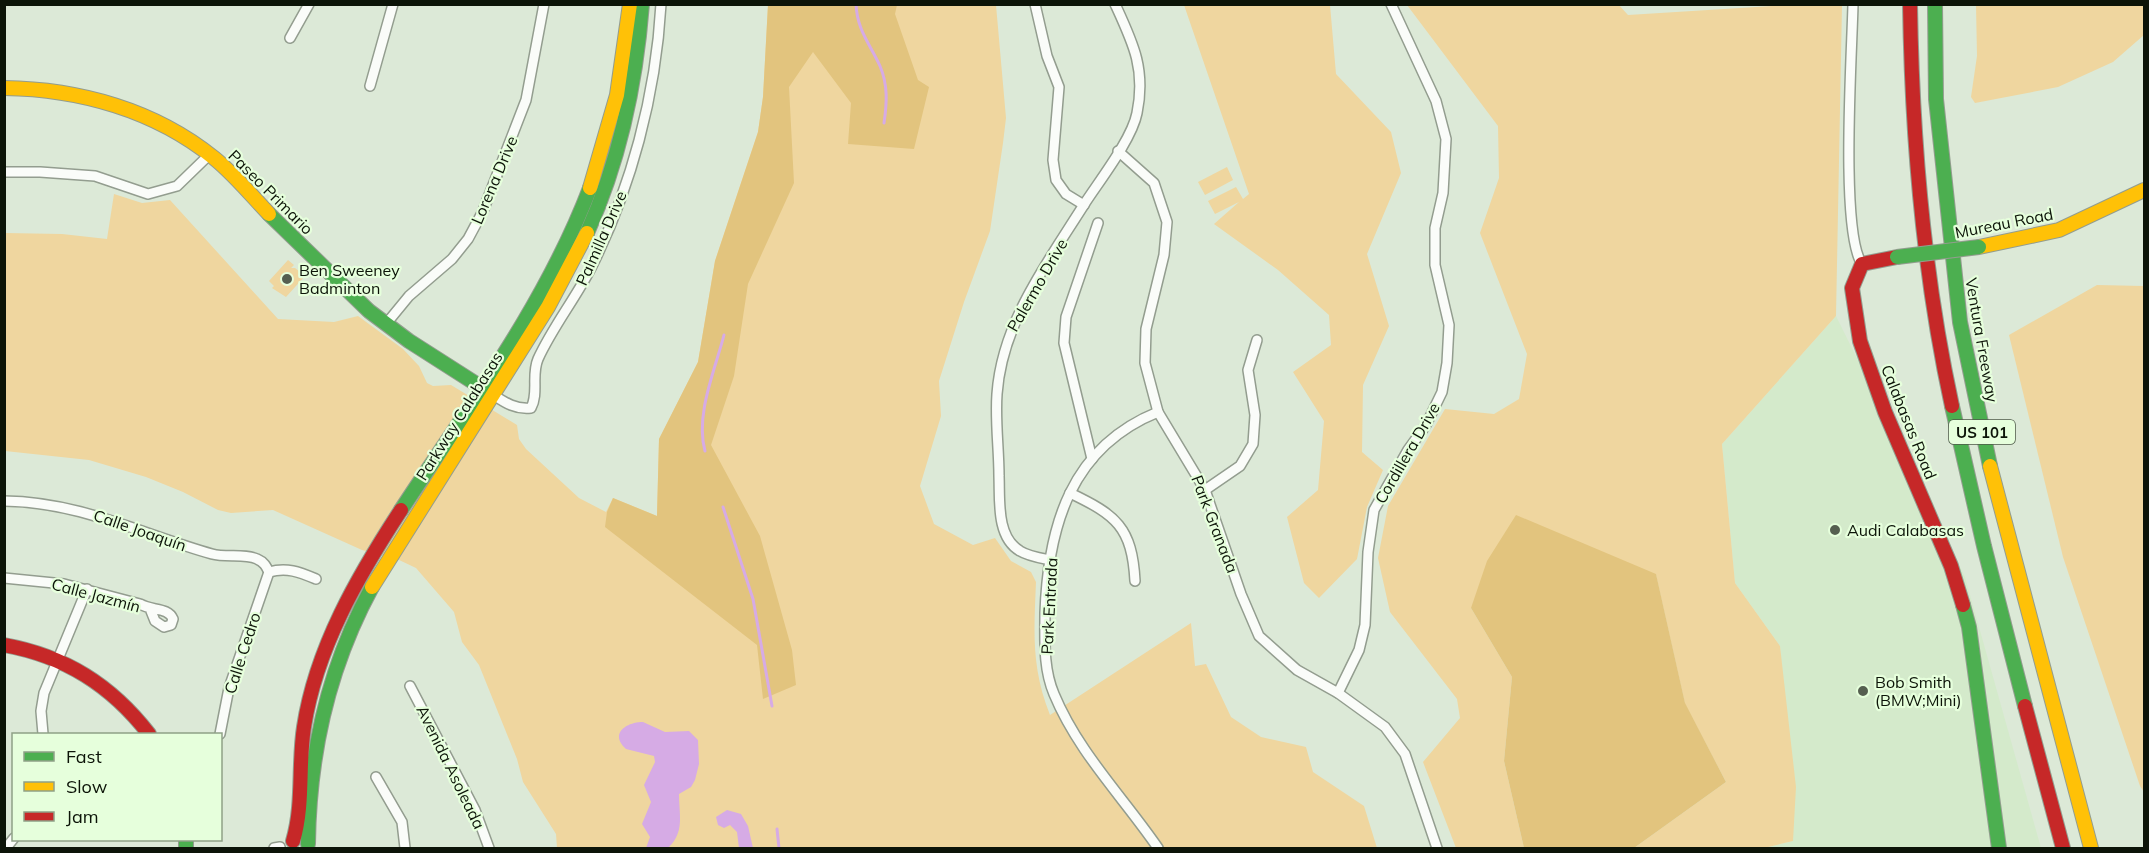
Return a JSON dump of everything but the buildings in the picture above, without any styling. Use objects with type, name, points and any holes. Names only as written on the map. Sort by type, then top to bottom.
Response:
[{"type":"main road","name":"Parkway Calabasas","points":[[310,847],[309,806],[321,726],[332,686],[357,615],[487,390],[550,275],[589,193],[615,106],[630,4]]},
{"type":"main road","name":"Parkway Calabasas","points":[[282,846],[299,818],[305,719],[321,663],[336,626],[368,563],[487,390],[548,308],[592,223],[620,141],[632,92],[642,4]]},
{"type":"main road","name":"US 101","points":[[1910,4],[1915,153],[1923,238],[1939,344],[1968,481],[2063,849]]},
{"type":"main road","name":"Ventura Freeway","points":[[1935,4],[1936,99],[1960,322],[1992,475],[2091,849]]},
{"type":"main road","name":"Paseo Primario","points":[[4,88],[48,90],[88,97],[167,128],[210,154],[300,245],[386,324],[487,390]]},
{"type":"main road","name":"Mureau Road","points":[[1862,264],[1897,257],[1979,248],[2059,230],[2145,190]]},
{"type":"main road","name":"Calabasas Road","points":[[1862,264],[1852,288],[1860,341],[1885,412],[1951,566],[1969,627],[1999,849]]},
{"type":"main road","points":[[4,645],[58,660],[84,673],[111,692],[148,733]]},
{"type":"main road","points":[[282,846],[310,847]]},
{"type":"street","points":[[290,38],[309,4]]},
{"type":"street","points":[[370,86],[393,4]]},
{"type":"street","name":"Lorena Drive","points":[[386,324],[409,296],[452,259],[468,239],[483,211],[526,100],[544,4]]},
{"type":"street","name":"Palmilla Drive","points":[[487,390],[522,409],[531,408],[535,401],[537,362],[591,268],[610,226],[637,148],[647,111],[660,31],[661,4]]},
{"type":"street","points":[[1035,4],[1047,56],[1059,87],[1053,160],[1056,180],[1066,194],[1084,205]]},
{"type":"street","name":"Palermo Drive","points":[[1050,560],[1021,552],[1010,544],[1003,529],[1000,507],[996,396],[1006,342],[1020,309],[1118,151],[1137,116],[1142,82],[1136,51],[1115,4]]},
{"type":"street","name":"Cordillera Drive","points":[[1338,693],[1359,650],[1365,625],[1368,552],[1374,510],[1408,450],[1426,425],[1442,392],[1447,363],[1449,325],[1435,265],[1435,228],[1443,192],[1446,139],[1436,101],[1391,4]]},
{"type":"street","points":[[1852,4],[1850,205],[1854,248],[1862,264]]},
{"type":"street","name":"Park Granada","points":[[1118,151],[1154,183],[1167,222],[1164,255],[1146,329],[1145,363],[1158,412],[1205,490],[1259,636],[1297,670],[1338,693],[1385,728],[1405,754],[1437,849]]},
{"type":"street","points":[[4,172],[95,176],[148,194],[177,186],[210,154]]},
{"type":"street","points":[[1092,459],[1064,343],[1066,317],[1098,223]]},
{"type":"street","points":[[1205,490],[1240,466],[1252,444],[1255,415],[1248,370],[1257,340]]},
{"type":"street","name":"Park Entrada","points":[[1158,412],[1121,430],[1092,459],[1070,493],[1060,516],[1050,560],[1045,659],[1053,692],[1072,732],[1158,849]]},
{"type":"street","points":[[1070,493],[1106,510],[1121,524],[1134,562],[1135,581]]},
{"type":"street","name":"Calle Joaquín","points":[[4,501],[59,504],[89,512],[214,554],[254,557],[263,562],[269,572]]},
{"type":"street","points":[[269,572],[280,569],[292,570],[316,579]]},
{"type":"street","name":"Calle Cedro","points":[[220,733],[229,688],[269,572]]},
{"type":"street","name":"Calle Jazmín","points":[[4,578],[64,584],[87,589],[140,604],[151,611]]},
{"type":"street","points":[[43,733],[41,711],[44,693],[87,589]]},
{"type":"street","name":"Avenida Asoleada","points":[[410,686],[475,810],[489,849]]},
{"type":"street","points":[[376,777],[402,822],[405,849]]},
{"type":"shaded area","points":[[1618,4],[1628,15],[1790,5],[1842,5],[1836,316],[1722,444],[1735,583],[1780,646],[1796,787],[1793,841],[1764,848],[1634,848],[1726,782],[1685,704],[1656,575],[1471,608],[1512,677],[1504,761],[1524,848],[1456,848],[1423,762],[1460,718],[1457,699],[1390,612],[1378,558],[1388,506],[1445,409],[1494,414],[1519,399],[1527,354],[1480,233],[1499,178],[1498,126],[1407,5]]},
{"type":"shaded area","points":[[768,5],[996,5],[1006,118],[990,231],[939,381],[941,416],[920,486],[934,524],[973,545],[995,538],[1011,561],[1031,572],[1036,582],[1035,649],[1037,665],[1050,715],[1191,623],[1195,666],[1206,664],[1231,717],[1261,737],[1306,747],[1313,772],[1364,806],[1377,848],[557,848],[556,834],[523,782],[517,759],[479,665],[462,642],[454,612],[416,568],[397,559],[362,550],[273,510],[231,513],[218,510],[146,477],[89,460],[5,451],[5,233],[62,234],[107,239],[114,194],[142,203],[170,200],[278,319],[334,322],[358,316],[403,349],[419,366],[427,383],[433,386],[451,385],[517,425],[519,439],[526,449],[579,498],[606,512],[613,498],[657,516],[659,439],[698,362],[715,261],[758,132],[763,97]]},
{"type":"shaded area","points":[[768,5],[897,5],[895,14],[918,80],[929,87],[914,149],[848,144],[851,103],[813,52],[789,87],[794,183],[748,284],[734,376],[711,445],[760,536],[792,650],[796,685],[763,699],[757,645],[605,527],[607,512],[613,498],[657,516],[659,439],[698,362],[715,261],[758,132],[763,97]]},
{"type":"shaded area","points":[[1184,5],[1330,5],[1336,74],[1391,132],[1401,173],[1367,254],[1389,326],[1363,385],[1362,452],[1383,470],[1367,507],[1357,559],[1319,598],[1304,583],[1287,517],[1318,490],[1324,421],[1293,372],[1331,345],[1329,315],[1278,270],[1214,224],[1239,202],[1215,214],[1208,201],[1236,187],[1243,199],[1249,194]]},
{"type":"shaded area","points":[[1976,5],[2144,5],[2144,35],[2113,62],[2058,87],[1975,103],[1971,97],[1977,56]]},
{"type":"shaded area","points":[[1227,167],[1233,180],[1205,195],[1198,182]]},
{"type":"shaded area","name":"Ben Sweeney Badminton","points":[[288,260],[294,265],[291,268],[295,268],[305,276],[286,297],[272,288],[274,286],[269,281]]},
{"type":"shaded area","points":[[2097,285],[2144,286],[2144,792],[2140,786],[2063,557],[2009,335]]},
{"type":"shaded area","points":[[1836,316],[1965,577],[2041,848],[1764,848],[1793,841],[1780,646],[1735,583],[1722,444]]},
{"type":"shaded area","points":[[1516,515],[1656,574],[1685,703],[1726,782],[1634,848],[1524,848],[1504,761],[1512,677],[1471,608],[1487,561]]},
{"type":"shaded area","points":[[643,722],[665,732],[689,731],[698,740],[699,764],[695,780],[691,787],[679,794],[679,829],[668,848],[646,848],[650,837],[642,824],[651,802],[644,785],[655,762],[654,756],[626,749],[619,738],[619,734],[626,727]]},
{"type":"shaded area","points":[[727,810],[741,814],[748,826],[753,848],[739,848],[737,832],[730,825],[724,828],[718,825],[716,817]]},
{"type":"waterway","points":[[856,4],[861,29],[880,66],[886,87],[884,123]]},
{"type":"waterway","points":[[705,451],[702,423],[704,408],[724,335]]},
{"type":"waterway","points":[[723,507],[753,599],[772,706]]},
{"type":"waterway","points":[[777,829],[779,848]]},
{"type":"traffic: fast","points":[[587,233],[609,178],[625,121],[636,63],[642,4]]},
{"type":"traffic: fast","points":[[1935,4],[1936,99],[1960,322],[1990,466]]},
{"type":"traffic: fast","points":[[401,510],[479,394],[528,314],[572,231],[590,188]]},
{"type":"traffic: fast","points":[[269,214],[369,311],[409,341],[481,387]]},
{"type":"traffic: fast","points":[[1897,257],[1979,247]]},
{"type":"traffic: fast","points":[[1952,406],[1984,546],[2025,706]]},
{"type":"traffic: fast","points":[[308,844],[312,777],[324,711],[344,648],[372,587]]},
{"type":"traffic: fast","points":[[1963,605],[1969,627],[1999,848]]},
{"type":"traffic: fast","points":[[186,841],[186,848]]},
{"type":"traffic: slow","points":[[590,188],[617,95],[630,4]]},
{"type":"traffic: slow","points":[[4,88],[32,89],[88,98],[115,105],[167,127],[214,158],[269,214]]},
{"type":"traffic: slow","points":[[1979,247],[2059,230],[2144,190]]},
{"type":"traffic: slow","points":[[372,587],[548,307],[587,233]]},
{"type":"traffic: slow","points":[[1990,466],[2091,848]]},
{"type":"traffic: jam","points":[[1910,4],[1913,105],[1926,256],[1952,406]]},
{"type":"traffic: jam","points":[[1897,257],[1862,264],[1852,288],[1860,341],[1885,412],[1951,566],[1963,605]]},
{"type":"traffic: jam","points":[[293,841],[299,813],[304,727],[318,669],[355,587],[401,510]]},
{"type":"traffic: jam","points":[[4,645],[47,657],[85,675],[119,701],[148,733]]},
{"type":"traffic: jam","points":[[2025,706],[2063,848]]},
{"type":"place","name":"Ben Sweeney Badminton","points":[[287,279]]},
{"type":"place","name":"Audi Calabasas","points":[[1835,530]]},
{"type":"place","name":"Bob Smith (BMW;Mini)","points":[[1863,691]]}]
